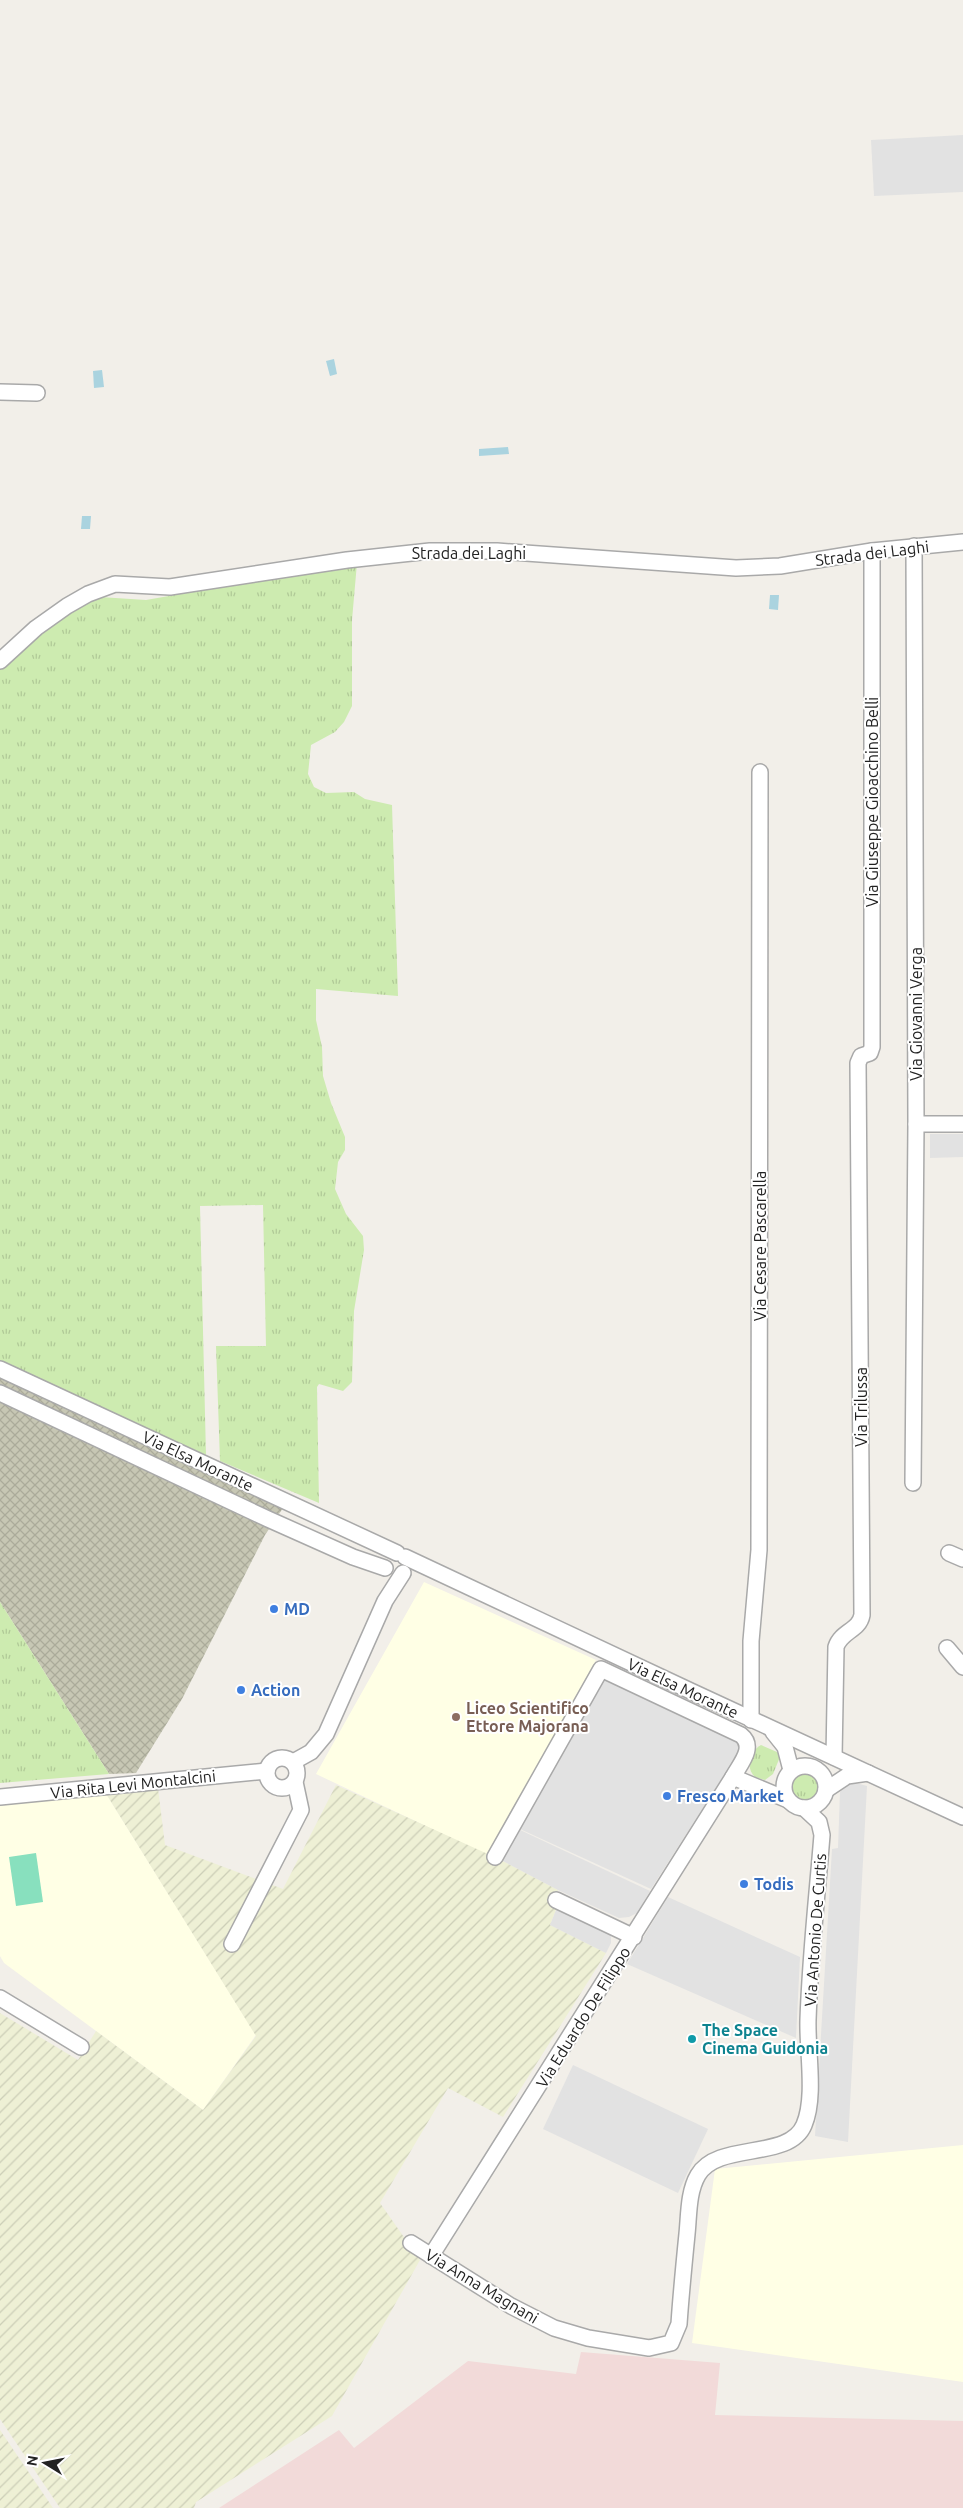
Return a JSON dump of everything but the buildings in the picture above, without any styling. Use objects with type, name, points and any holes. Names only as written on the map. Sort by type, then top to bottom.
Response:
[{"type":"street","points":[[0,392],[37,393]]},
{"type":"street","name":"Strada dei Laghi","points":[[0,661],[67,606],[94,591],[115,584],[170,587],[347,560],[430,551],[497,551],[736,568],[780,566],[872,551],[963,542]]},
{"type":"street","name":"Via Giovanni Verga","points":[[913,1483],[916,1124],[914,546]]},
{"type":"street","name":"Via Giuseppe Gioacchino Belli","points":[[870,1053],[872,1047],[872,551]]},
{"type":"street","name":"Via Cesare Pascarella","points":[[751,1720],[751,1641],[759,1550],[760,772]]},
{"type":"street","name":"Via Trilussa","points":[[834,1756],[836,1647],[841,1636],[860,1623],[862,1615],[858,1063],[861,1056],[870,1053]]},
{"type":"street","points":[[916,1124],[963,1124]]},
{"type":"street","name":"Via Elsa Morante","points":[[0,1369],[770,1729],[834,1756],[963,1817]]},
{"type":"street","points":[[0,1393],[268,1519],[353,1557],[385,1569],[396,1576],[403,1573],[408,1565],[401,1555],[387,1557],[385,1569],[385,1601]]},
{"type":"street","points":[[949,1553],[963,1559]]},
{"type":"street","name":"Via Rita Levi Montalcini","points":[[0,1797],[267,1771],[275,1760],[284,1758],[293,1762],[311,1752],[326,1734],[385,1601],[403,1573]]},
{"type":"street","points":[[947,1648],[963,1667]]},
{"type":"street","name":"Via Eduardo De Filippo","points":[[431,2256],[634,1937],[733,1777],[748,1747],[748,1741],[741,1735],[601,1669],[495,1857]]},
{"type":"street","points":[[770,1729],[785,1747],[788,1774]]},
{"type":"street","points":[[733,1777],[788,1800],[798,1807],[810,1807],[820,1801],[825,1785],[826,1761],[820,1750],[801,1756],[788,1774],[784,1789],[788,1800]]},
{"type":"street","points":[[232,1944],[301,1810],[295,1782],[298,1772],[293,1762]]},
{"type":"street","points":[[763,1790],[776,1786],[797,1767],[811,1766],[822,1774],[825,1785]]},
{"type":"street","points":[[267,1771],[269,1781],[277,1788],[287,1788],[295,1782]]},
{"type":"street","points":[[825,1785],[847,1776],[868,1773]]},
{"type":"street","name":"Via Antonio De Curtis","points":[[670,2343],[678,2324],[691,2195],[698,2174],[705,2167],[720,2158],[785,2142],[801,2131],[806,2118],[809,2101],[808,2020],[822,1835],[819,1822],[804,1808]]},
{"type":"street","points":[[556,1900],[634,1937]]},
{"type":"street","points":[[0,1998],[81,2047]]},
{"type":"street","name":"Via Anna Magnani","points":[[411,2243],[511,2306],[554,2328],[588,2338],[649,2348],[670,2343]]},
{"type":"shaded area","points":[[963,135],[963,192],[874,196],[871,140]]},
{"type":"shaded area","points":[[930,1134],[963,1134],[963,1157],[930,1158]]},
{"type":"shaded area","points":[[0,1378],[283,1508],[265,1535],[182,1699],[136,1773],[109,1774],[0,1602]]},
{"type":"shaded area","name":"Liceo Scientifico Ettore Majorana","points":[[424,1582],[596,1660],[487,1855],[316,1774]]},
{"type":"shaded area","points":[[604,1676],[744,1744],[651,1889],[520,1829]]},
{"type":"shaded area","points":[[849,1781],[867,1786],[848,2142],[815,2136],[832,1849],[838,1848],[840,1792]]},
{"type":"shaded area","points":[[336,1785],[501,1860],[558,1890],[552,1902],[558,1905],[550,1925],[606,1953],[503,2117],[448,2088],[380,2203],[420,2260],[332,2416],[196,2502],[194,2508],[60,2508],[0,2419],[0,2013],[78,2060],[96,2031],[203,2110],[256,2036],[105,1792],[158,1788],[165,1845],[283,1889]]},
{"type":"shaded area","points":[[105,1792],[256,2035],[203,2110],[4,1963],[0,1956],[0,1806]]},
{"type":"shaded area","points":[[518,1829],[650,1891],[637,1913],[629,1917],[619,1918],[558,1890],[501,1860]]},
{"type":"shaded area","points":[[668,1897],[800,1957],[796,2038],[627,1964]]},
{"type":"shaded area","points":[[558,1905],[611,1934],[611,1943],[606,1953],[550,1925]]},
{"type":"shaded area","points":[[573,2065],[708,2129],[678,2193],[543,2129]]},
{"type":"shaded area","points":[[963,2145],[963,2382],[692,2343],[715,2169]]},
{"type":"shaded area","points":[[581,2352],[720,2363],[715,2415],[963,2421],[963,2508],[219,2508],[339,2430],[354,2448],[468,2361],[576,2374]]},
{"type":"shaded area","points":[[0,2430],[53,2508],[0,2508]]},
{"type":"green space","points":[[357,563],[352,620],[352,706],[344,722],[335,732],[311,745],[308,774],[314,787],[326,793],[354,792],[365,799],[392,805],[398,996],[316,989],[316,1020],[322,1047],[323,1076],[331,1103],[345,1137],[345,1150],[338,1162],[335,1189],[346,1214],[363,1236],[364,1250],[354,1311],[352,1382],[343,1391],[319,1384],[317,1387],[319,1503],[220,1461],[216,1346],[266,1346],[263,1205],[200,1206],[206,1455],[0,1362],[0,667],[16,651],[79,606],[100,597],[146,600]]},
{"type":"green space","points":[[0,1602],[109,1774],[0,1783]]},
{"type":"green space","points":[[761,1745],[777,1752],[780,1757],[773,1774],[765,1780],[755,1777],[750,1769],[752,1755]]},
{"type":"green space","points":[[805,1773],[815,1777],[819,1787],[815,1797],[805,1801],[795,1797],[791,1787],[795,1777]]},
{"type":"green space","points":[[36,1853],[43,1902],[16,1906],[9,1857]]},
{"type":"water","points":[[334,359],[337,374],[330,376],[326,361]]},
{"type":"water","points":[[102,370],[104,387],[94,388],[93,371]]},
{"type":"water","points":[[508,447],[509,454],[479,456],[479,449]]},
{"type":"water","points":[[82,516],[91,516],[90,529],[81,529]]},
{"type":"water","points":[[770,595],[779,595],[778,610],[769,609]]},
{"type":"place","name":"MD","points":[[274,1609]]},
{"type":"place","name":"Action","points":[[241,1690]]},
{"type":"place","name":"Liceo Scientifico Ettore Majorana","points":[[456,1717]]},
{"type":"place","name":"Fresco Market","points":[[667,1796]]},
{"type":"place","name":"Todis","points":[[744,1884]]},
{"type":"place","name":"The Space Cinema Guidonia","points":[[692,2039]]}]
